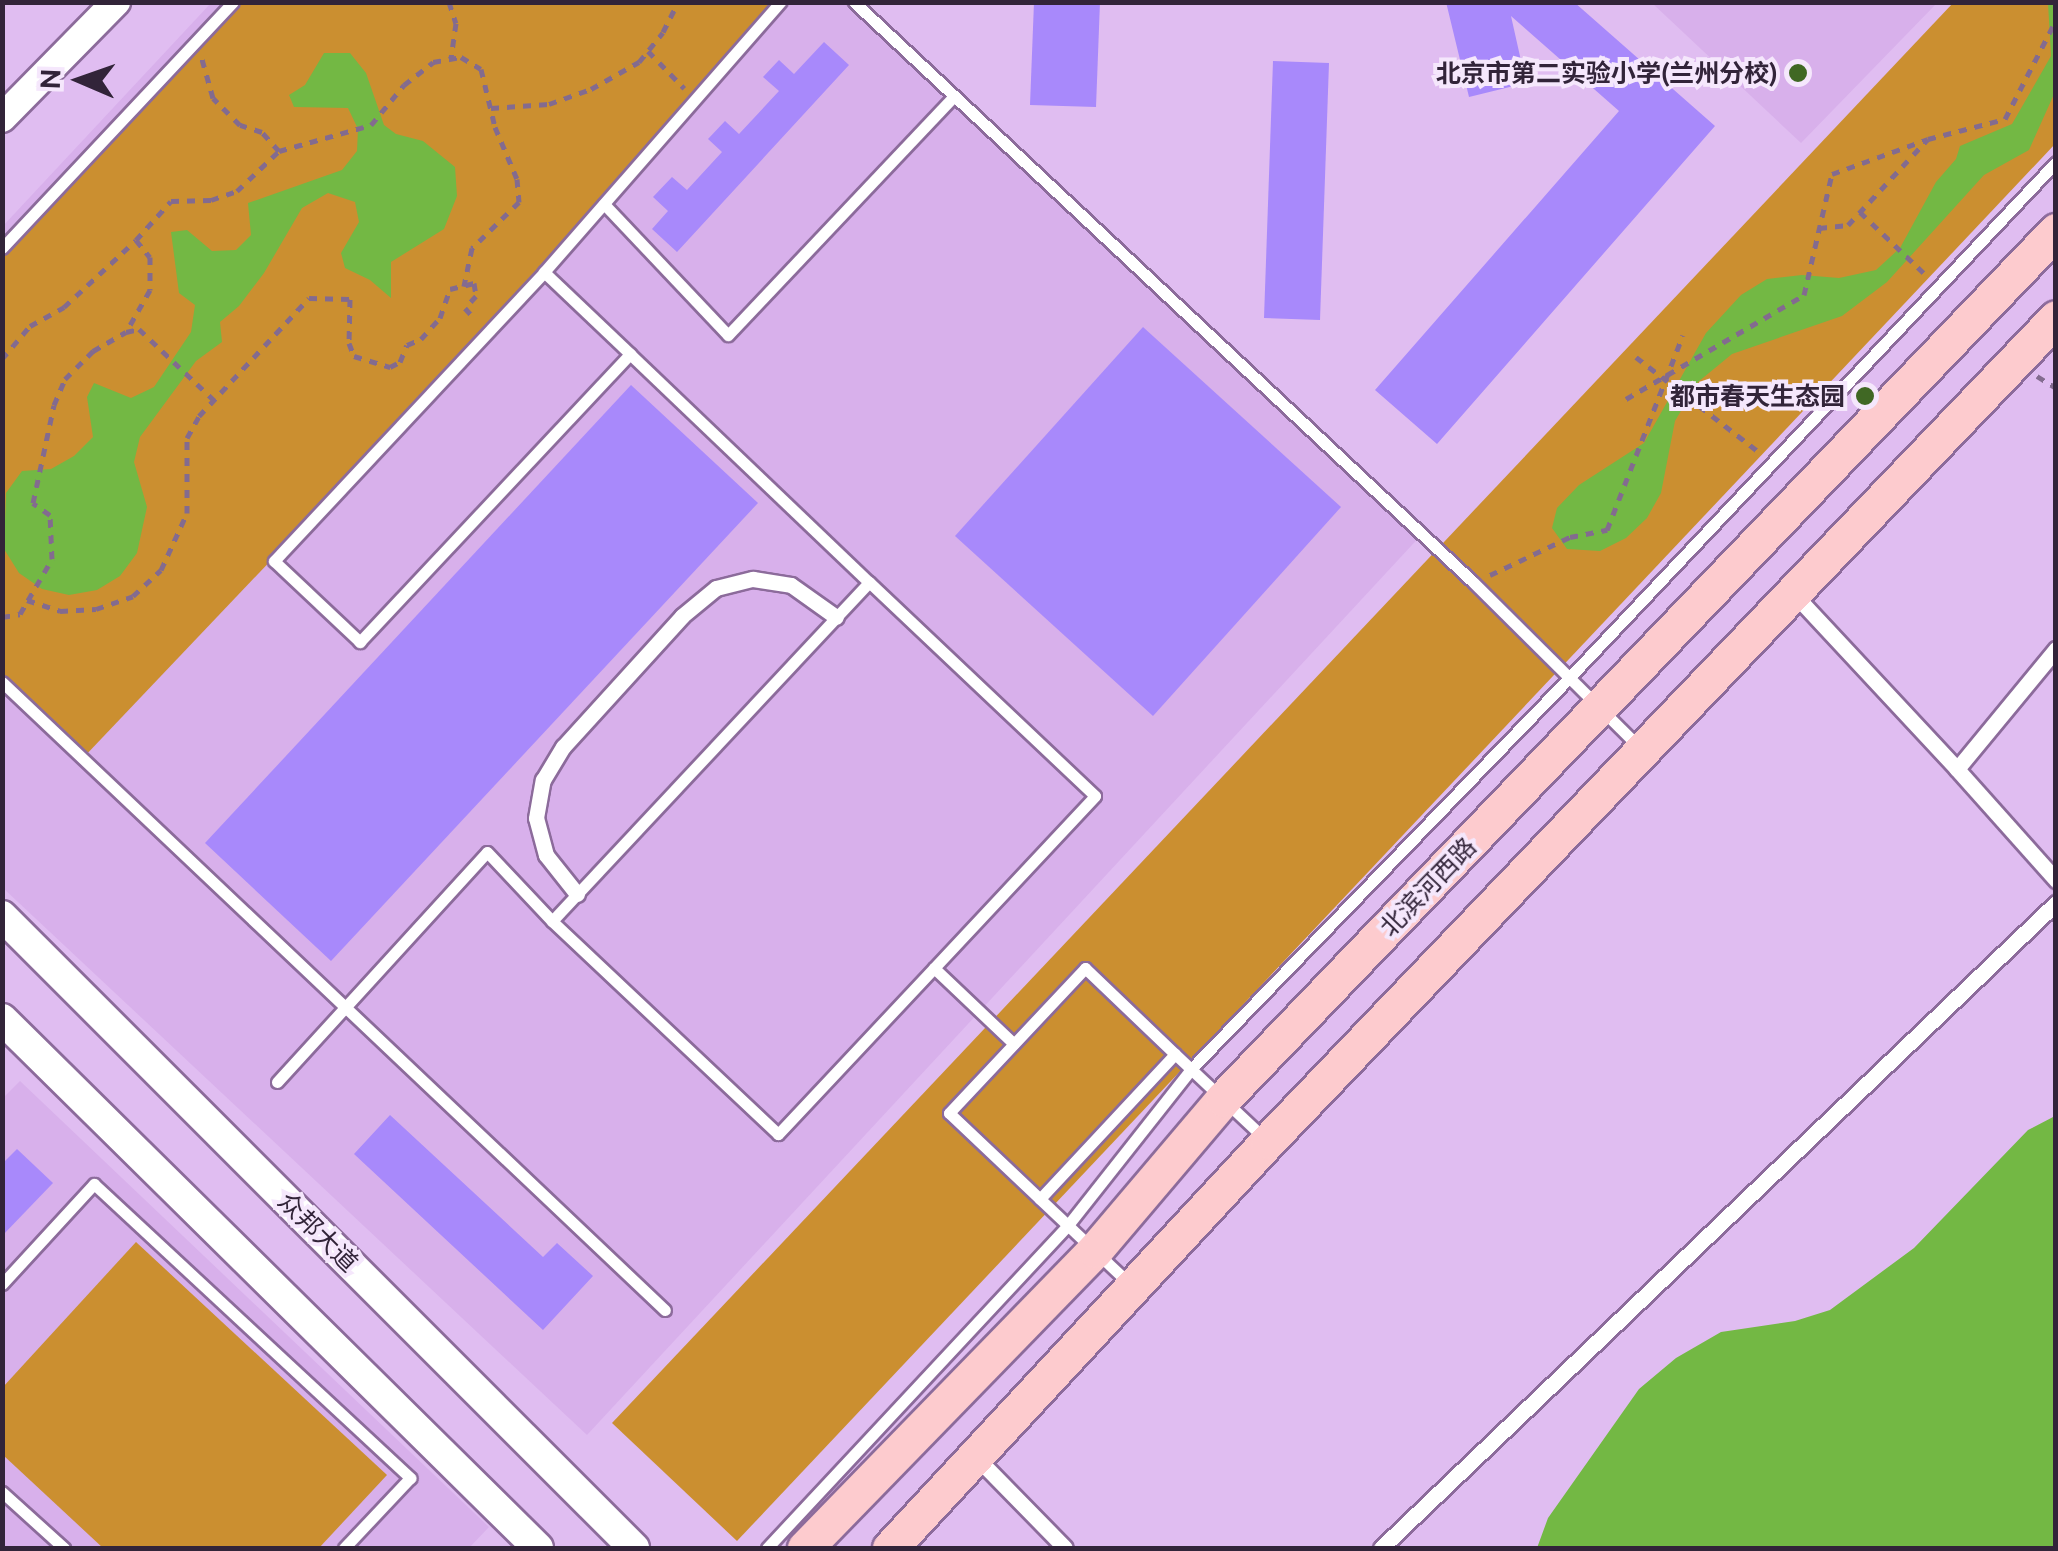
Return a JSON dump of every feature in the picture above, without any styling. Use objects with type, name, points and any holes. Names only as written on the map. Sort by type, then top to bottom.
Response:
[{"type":"main road","name":"北滨河西路","points":[[805,1548],[1095,1250],[1223,1098],[1601,710],[2056,230]]},
{"type":"main road","points":[[890,1548],[1268,1141],[2056,318]]},
{"type":"main road","name":"众邦大道","points":[[2,916],[634,1548]]},
{"type":"main road","points":[[2,1019],[538,1548]]},
{"type":"street","points":[[2,118],[116,2]]},
{"type":"street","points":[[577,894],[546,855],[536,818],[542,780],[562,747],[682,616],[716,588],[753,579],[791,585],[836,616]]},
{"type":"street","points":[[1794,594],[2056,880]]},
{"type":"street","points":[[1957,769],[2056,649]]},
{"type":"street","points":[[1381,1548],[2056,903]]},
{"type":"street","points":[[976,1458],[1065,1548]]},
{"type":"lane","points":[[2,248],[233,2]]},
{"type":"lane","points":[[630,354],[360,642],[274,560],[544,272],[780,2]]},
{"type":"lane","points":[[854,2],[1474,583],[1644,752]]},
{"type":"lane","points":[[604,204],[728,335],[953,96]]},
{"type":"lane","points":[[767,1548],[1068,1225],[1191,1068],[1568,679],[2056,162]]},
{"type":"lane","points":[[277,1082],[487,852],[552,921],[778,1134],[1095,796],[544,272]]},
{"type":"lane","points":[[552,921],[869,582]]},
{"type":"lane","points":[[2,682],[666,1310]]},
{"type":"lane","points":[[934,968],[1014,1044]]},
{"type":"lane","points":[[1132,1285],[950,1113],[1085,968],[1268,1141]]},
{"type":"lane","points":[[1040,1198],[1175,1054]]},
{"type":"lane","points":[[2,1284],[94,1184],[410,1478],[344,1548]]},
{"type":"lane","points":[[2,1492],[64,1548]]},
{"type":"path","points":[[448,2],[456,23],[450,59]]},
{"type":"path","points":[[492,108],[548,104],[638,62],[678,2]]},
{"type":"path","points":[[1626,399],[1668,382],[1678,372],[1804,295],[1832,174],[1928,138],[2005,119],[2056,20]]},
{"type":"path","points":[[196,42],[213,98],[240,125],[262,132],[278,151]]},
{"type":"path","points":[[648,51],[694,100]]},
{"type":"path","points":[[2,359],[30,326],[64,306],[136,240],[171,201],[211,200],[237,191],[278,151],[371,126],[404,85],[433,62],[461,57],[481,70],[517,179],[519,202],[472,248],[464,286]]},
{"type":"path","points":[[1819,228],[1848,225],[1928,138]]},
{"type":"path","points":[[1860,212],[1938,286]]},
{"type":"path","points":[[126,332],[150,290],[150,257],[136,240]]},
{"type":"path","points":[[27,600],[60,611],[96,609],[133,596],[161,570],[187,513],[187,438],[215,401],[309,298],[350,298],[349,343],[354,356],[390,367],[400,362],[407,345],[421,339],[440,318],[450,289],[474,283],[476,296],[465,308],[488,332]]},
{"type":"path","points":[[2,617],[20,614],[52,558],[50,514],[33,503],[42,456],[65,379],[93,351],[126,332],[139,330],[215,401]]},
{"type":"path","points":[[1474,583],[1570,537],[1606,530],[1668,382],[1683,335]]},
{"type":"path","points":[[1636,358],[1772,463]]},
{"type":"shaded area","points":[[211,3],[858,3],[1424,532],[587,1435],[3,888],[2,227]]},
{"type":"shaded area","points":[[233,3],[780,3],[488,332],[83,758],[3,682],[2,248]]},
{"type":"shaded area","name":"北京市第二实验小学(兰州分校)","points":[[1652,3],[1937,3],[1801,143]]},
{"type":"shaded area","points":[[1953,3],[2055,3],[2055,144],[737,1541],[612,1423]]},
{"type":"shaded area","points":[[2048,3],[2055,3],[2055,92],[2029,150],[1984,175],[1887,282],[1842,316],[1732,354],[1698,382],[1675,421],[1661,493],[1647,518],[1626,538],[1600,551],[1567,549],[1552,528],[1557,508],[1579,485],[1644,443],[1706,333],[1741,295],[1767,279],[1802,275],[1839,278],[1876,270],[1900,248],[1936,182],[1956,159],[1960,146],[2012,124],[2051,56]]},
{"type":"shaded area","points":[[324,53],[350,53],[366,73],[384,125],[396,134],[423,141],[455,167],[457,196],[444,229],[391,262],[391,298],[370,280],[345,268],[341,253],[359,222],[355,202],[328,193],[302,208],[264,273],[239,306],[220,322],[222,342],[196,361],[140,437],[134,462],[147,507],[137,553],[120,576],[97,590],[69,595],[42,589],[19,573],[4,549],[6,493],[22,471],[51,469],[74,456],[93,437],[87,397],[94,383],[131,398],[154,387],[191,332],[195,305],[179,293],[171,232],[187,230],[212,251],[236,250],[251,235],[248,203],[342,170],[357,151],[358,129],[348,108],[294,107],[289,95],[305,85]]},
{"type":"shaded area","points":[[20,1081],[489,1527],[469,1548],[3,1548],[2,1099]]},
{"type":"shaded area","points":[[2055,1116],[2055,1548],[1537,1548],[1548,1518],[1639,1389],[1676,1358],[1721,1332],[1795,1321],[1830,1310],[1914,1248],[2028,1130]]},
{"type":"shaded area","points":[[136,1242],[387,1475],[319,1548],[103,1548],[3,1455],[3,1387]]},
{"type":"building","points":[[1034,2],[1100,2],[1096,107],[1030,105]]},
{"type":"building","points":[[1446,2],[1574,2],[1715,126],[1437,444],[1375,390],[1619,111],[1511,16],[1526,83],[1469,97]]},
{"type":"building","points":[[824,42],[849,65],[677,252],[652,229],[668,211],[653,197],[672,177],[687,190],[722,152],[708,139],[725,121],[739,134],[779,91],[763,77],[779,60],[794,74]]},
{"type":"building","points":[[1273,61],[1329,63],[1320,320],[1264,318]]},
{"type":"building","points":[[1143,327],[1341,507],[1153,716],[955,536]]},
{"type":"building","points":[[631,385],[758,503],[331,961],[205,843]]},
{"type":"building","points":[[390,1115],[543,1257],[557,1243],[593,1276],[543,1330],[354,1154]]},
{"type":"building","points":[[17,1149],[53,1183],[2,1236],[2,1164]]},
{"type":"place","name":"北京市第二实验小学(兰州分校)","points":[[1798,73]]},
{"type":"place","name":"都市春天生态园","points":[[1865,396]]}]
